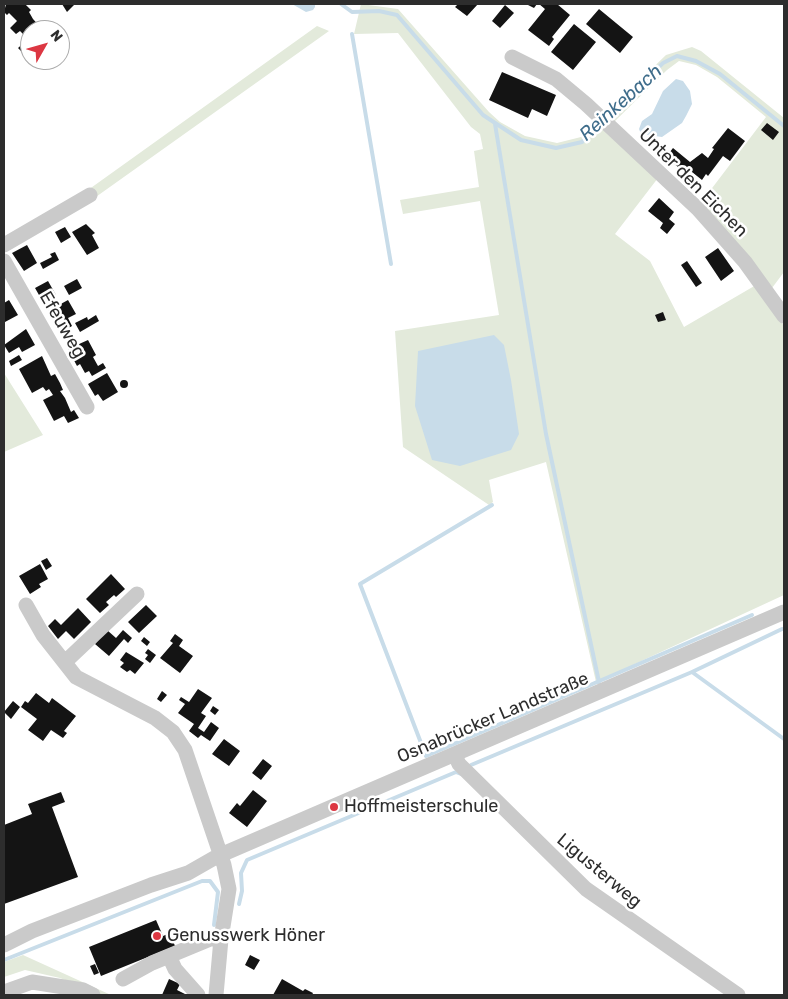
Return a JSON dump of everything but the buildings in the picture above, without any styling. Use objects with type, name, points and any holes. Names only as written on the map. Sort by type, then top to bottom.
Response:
[{"type":"street","name":"Unter den Eichen","points":[[512,57],[556,79],[698,208],[745,262],[784,316]]},
{"type":"street","points":[[4,245],[90,195]]},
{"type":"street","name":"Efeuweg","points":[[4,261],[87,407]]},
{"type":"street","points":[[65,662],[137,594]]},
{"type":"street","points":[[26,604],[43,635],[76,677],[155,718],[173,732],[185,750],[229,889],[221,939],[216,995]]},
{"type":"street","name":"Osnabrücker Landstraße","points":[[4,945],[32,931],[151,885],[184,863],[218,856],[455,756],[784,612]]},
{"type":"street","name":"Ligusterweg","points":[[455,756],[459,764],[586,889],[624,918],[738,995]]},
{"type":"street","name":"Osnabrücker Landstraße","points":[[4,936],[32,931]]},
{"type":"street","points":[[123,979],[169,956],[210,939],[221,939]]},
{"type":"street","points":[[169,956],[175,969],[198,995]]},
{"type":"street","points":[[4,992],[32,982],[83,990],[93,995]]},
{"type":"green space","points":[[361,4],[398,9],[500,122],[525,136],[557,143],[581,137],[598,121],[658,178],[615,234],[650,261],[684,327],[756,285],[784,326],[784,595],[596,682],[546,462],[489,480],[493,502],[489,505],[403,447],[395,331],[499,315],[480,201],[403,214],[400,200],[479,187],[474,151],[483,149],[480,134],[471,127],[398,33],[354,34]]},
{"type":"green space","points":[[317,26],[329,31],[93,199],[88,190]]},
{"type":"green space","points":[[692,47],[701,51],[784,118],[784,272],[772,288],[700,204],[766,117],[717,77],[696,65],[679,61],[667,70],[612,124],[603,116],[666,55]]},
{"type":"green space","points":[[4,373],[43,435],[4,452]]},
{"type":"green space","points":[[23,955],[111,995],[101,995],[60,978],[25,970],[4,977],[4,962]]},
{"type":"water","points":[[292,4],[315,4],[315,7],[313,10],[306,12]]},
{"type":"water","points":[[676,79],[683,81],[690,91],[692,104],[682,123],[662,137],[641,134],[639,129],[642,121],[652,114],[663,91]]},
{"type":"water","points":[[494,335],[504,345],[519,434],[511,450],[460,466],[432,460],[415,406],[418,351]]},
{"type":"waterway","name":"Reinkebach","points":[[341,4],[352,12],[379,11],[397,15],[483,115],[521,140],[556,148],[582,142],[600,124]]},
{"type":"waterway","points":[[352,34],[391,264]]},
{"type":"waterway","name":"Reinkebach","points":[[605,119],[663,63],[677,56],[696,61],[720,74],[784,126]]},
{"type":"waterway","points":[[495,124],[546,434],[599,682]]},
{"type":"waterway","points":[[492,505],[360,584],[426,756],[752,615]]},
{"type":"waterway","points":[[471,765],[692,672],[782,629]]},
{"type":"waterway","points":[[692,672],[784,739]]},
{"type":"waterway","points":[[239,904],[242,891],[241,873],[247,860],[456,772],[461,774]]},
{"type":"waterway","points":[[4,960],[202,881],[210,881],[218,892],[214,925]]},
{"type":"place","name":"Hoffmeisterschule","points":[[334,807]]},
{"type":"place","name":"Genusswerk Höner","points":[[157,936]]}]
